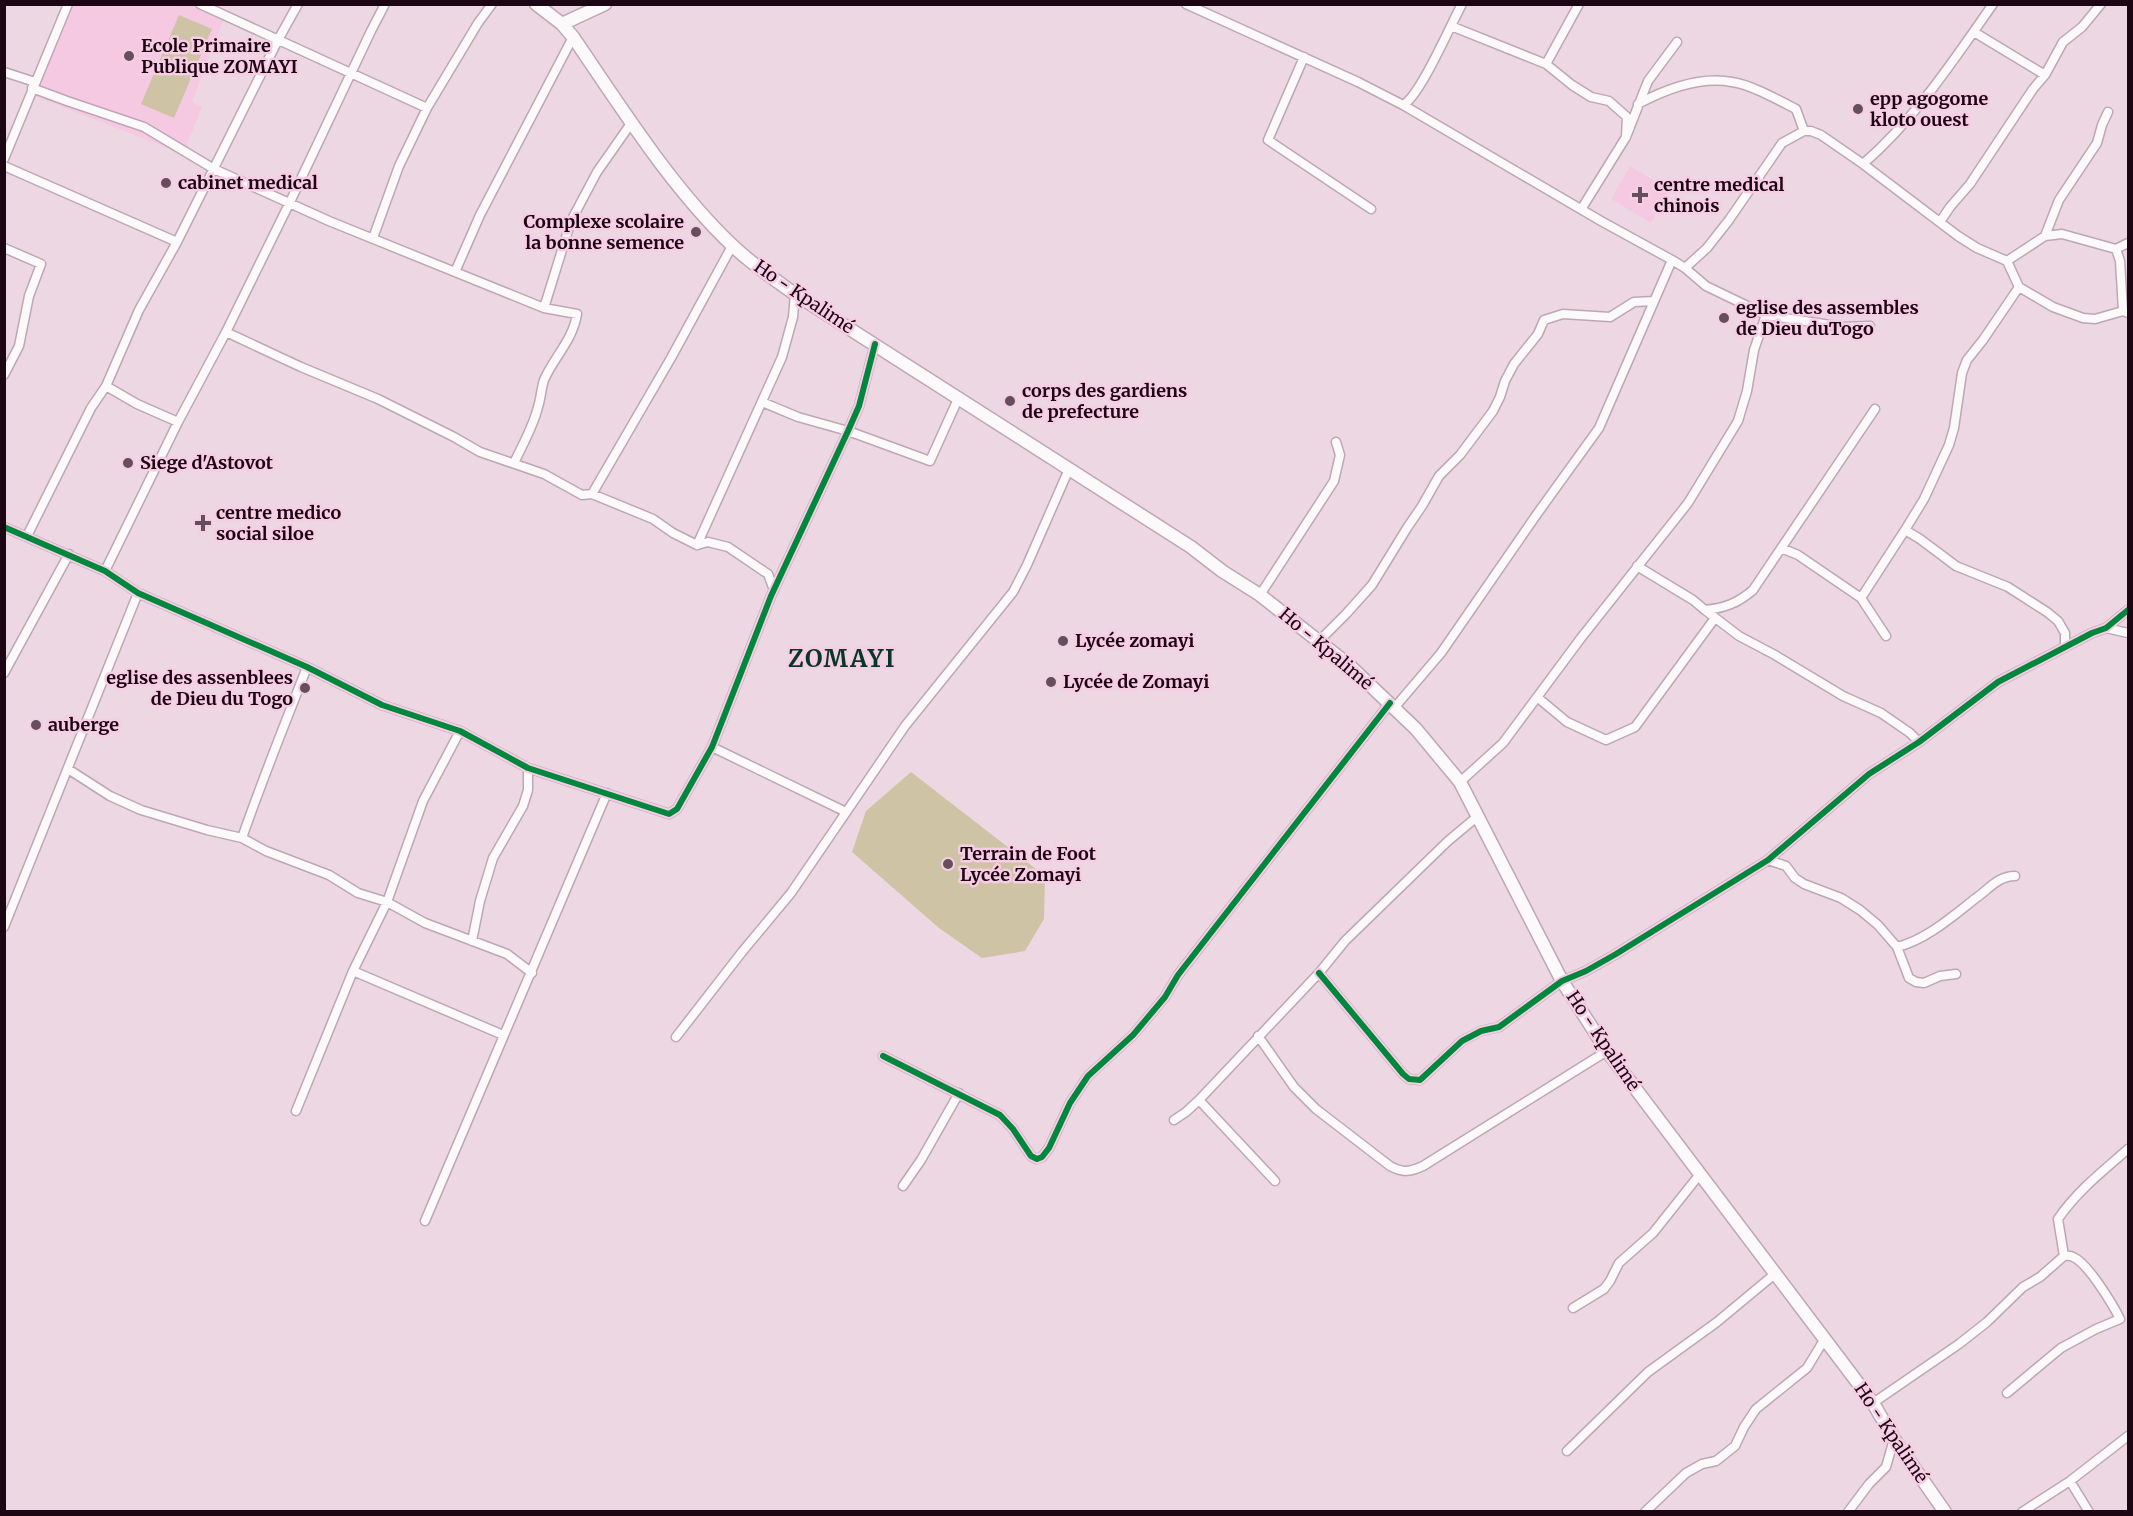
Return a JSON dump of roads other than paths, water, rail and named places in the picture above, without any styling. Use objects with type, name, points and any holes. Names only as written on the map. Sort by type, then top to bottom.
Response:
[{"type":"main road","name":"Ho - Kpalimé","points":[[536,4],[562,24],[573,37],[667,170],[732,246],[752,263],[795,294],[1191,547],[1319,641],[1416,729],[1460,782],[1562,981],[1607,1051],[1873,1403],[1894,1439],[1945,1512]]},
{"type":"main road","points":[[562,24],[605,4]]},
{"type":"street","points":[[4,159],[68,4]]},
{"type":"street","points":[[200,4],[427,108]]},
{"type":"street","points":[[27,537],[91,408],[106,386],[139,309],[177,242],[298,4]]},
{"type":"street","points":[[105,571],[178,422],[226,332],[385,4]]},
{"type":"street","points":[[373,238],[399,166],[427,108],[478,23],[492,4]]},
{"type":"street","points":[[1186,4],[1403,105],[1672,260],[1706,286],[1766,315],[1843,327],[1870,326]]},
{"type":"street","points":[[1403,105],[1410,101],[1419,87],[1462,4]]},
{"type":"street","points":[[1546,64],[1579,4]]},
{"type":"street","points":[[1863,164],[1888,142],[1915,112],[1993,4]]},
{"type":"street","points":[[1940,222],[1970,184],[2033,89],[2045,75],[2063,42],[2082,27],[2101,4]]},
{"type":"street","points":[[1451,26],[1546,64],[1591,97],[1609,101],[1627,117],[1626,137]]},
{"type":"street","points":[[1974,32],[2045,75]]},
{"type":"street","points":[[454,272],[480,214],[573,37]]},
{"type":"street","points":[[1582,208],[1626,137],[1648,81],[1677,42]]},
{"type":"street","points":[[1304,57],[1268,140],[1371,209]]},
{"type":"street","points":[[4,72],[67,101],[144,127],[213,169],[373,238],[544,308],[577,314],[576,325],[545,379],[528,437],[514,463]]},
{"type":"street","points":[[1638,104],[1659,93],[1702,81],[1733,82],[1797,109],[1804,132]]},
{"type":"street","points":[[2045,236],[2052,213],[2059,200],[2097,143],[2108,112]]},
{"type":"street","points":[[544,308],[571,221],[597,172],[632,122]]},
{"type":"street","points":[[1685,268],[1707,248],[1729,220],[1782,143],[1811,131],[1821,135],[1863,164],[1977,248],[2007,261],[2019,287],[2053,307],[2083,318],[2094,319],[2126,312],[2120,261],[2116,249]]},
{"type":"street","points":[[4,166],[177,242]]},
{"type":"street","points":[[2007,261],[2045,236],[2062,234],[2116,249],[2128,243]]},
{"type":"street","points":[[592,494],[671,358],[732,246]]},
{"type":"street","points":[[4,248],[41,264],[29,296],[19,346],[4,375]]},
{"type":"street","points":[[883,1056],[1000,1115],[1014,1129],[1031,1156],[1037,1159],[1042,1157],[1049,1148],[1070,1103],[1088,1076],[1133,1035],[1165,997],[1185,966],[1392,705],[1441,652],[1599,428],[1672,260]]},
{"type":"street","points":[[1861,598],[1924,499],[1941,466],[1954,428],[1962,373],[1967,360],[2019,287]]},
{"type":"street","points":[[697,545],[782,357],[793,317],[795,294]]},
{"type":"street","points":[[1319,641],[1372,585],[1439,476],[1460,455],[1493,411],[1509,372],[1538,334],[1544,320],[1563,314],[1610,317],[1634,302],[1654,301]]},
{"type":"street","points":[[1460,782],[1503,743],[1637,566],[1689,502],[1733,432],[1744,402],[1754,350],[1766,315]]},
{"type":"street","points":[[226,332],[378,399],[480,452],[544,474],[582,495],[592,494],[653,519],[673,533],[697,545],[708,542],[728,547],[768,574],[774,590]]},
{"type":"street","points":[[4,527],[69,554],[105,571],[138,593],[307,668],[382,705],[460,731],[528,768],[659,812],[673,813],[712,747],[774,590],[859,406],[875,344]]},
{"type":"street","points":[[106,386],[137,404],[178,422]]},
{"type":"street","points":[[762,402],[798,417],[848,431],[930,461],[958,399]]},
{"type":"street","points":[[1705,610],[1724,608],[1740,601],[1753,590],[1875,409]]},
{"type":"street","points":[[1260,596],[1334,481],[1340,454],[1336,442]]},
{"type":"street","points":[[676,1036],[791,893],[905,726],[1012,592],[1027,565],[1070,469]]},
{"type":"street","points":[[1905,530],[1956,566],[2008,587],[2048,612],[2058,621],[2065,633],[2065,647]]},
{"type":"street","points":[[1781,549],[1798,555],[1861,598],[1886,636]]},
{"type":"street","points":[[4,673],[69,554]]},
{"type":"street","points":[[1637,566],[1693,600],[1739,636],[1843,696],[1881,713],[1919,742]]},
{"type":"street","points":[[4,927],[138,593]]},
{"type":"street","points":[[1319,973],[1408,1079],[1420,1080],[1462,1041],[1481,1031],[1499,1027],[1562,981],[1616,954],[1768,860],[1869,774],[1919,742],[1998,682],[2106,628],[2128,610]]},
{"type":"street","points":[[1538,697],[1567,722],[1606,740],[1635,727],[1715,618]]},
{"type":"street","points":[[2106,628],[2128,633]]},
{"type":"street","points":[[242,838],[267,765],[283,732],[307,668]]},
{"type":"street","points":[[296,1111],[353,971],[387,902],[423,801],[460,731]]},
{"type":"street","points":[[712,747],[846,813]]},
{"type":"street","points":[[472,941],[480,902],[493,858],[523,806],[528,790],[528,768]]},
{"type":"street","points":[[68,769],[110,796],[141,810],[242,838],[266,851],[329,875],[358,893],[387,902],[425,923],[507,954],[532,973]]},
{"type":"street","points":[[425,1221],[607,793]]},
{"type":"street","points":[[1174,1120],[1199,1100],[1319,973],[1345,941],[1448,841],[1478,816]]},
{"type":"street","points":[[1768,860],[1786,866],[1795,878],[1804,884],[1841,898],[1878,925],[1897,947],[1909,978],[1924,983],[1940,976],[1956,974]]},
{"type":"street","points":[[1897,947],[1913,943],[1978,897],[2003,876],[2015,876]]},
{"type":"street","points":[[353,971],[503,1035]]},
{"type":"street","points":[[1258,1036],[1294,1087],[1316,1109],[1390,1166],[1409,1172],[1423,1166],[1607,1051]]},
{"type":"street","points":[[903,1186],[921,1160],[959,1093]]},
{"type":"street","points":[[1199,1100],[1275,1181]]},
{"type":"street","points":[[2064,1256],[2058,1219],[2088,1184],[2128,1149]]},
{"type":"street","points":[[1573,1308],[1604,1289],[1619,1263],[1653,1233],[1700,1174]]},
{"type":"street","points":[[1873,1403],[1959,1344],[1987,1322],[2023,1287],[2040,1277],[2064,1256],[2072,1256],[2080,1261],[2124,1320],[2096,1329],[2061,1348],[2007,1393]]},
{"type":"street","points":[[1567,1451],[1648,1372],[1717,1322],[1776,1273]]},
{"type":"street","points":[[1645,1512],[1686,1473],[1702,1464],[1716,1461],[1735,1446],[1756,1409],[1807,1368],[1824,1340]]},
{"type":"street","points":[[2022,1512],[2070,1481],[2128,1436]]},
{"type":"street","points":[[1848,1512],[1869,1484],[1886,1467],[1894,1439]]},
{"type":"street","points":[[2070,1481],[2089,1512]]},
{"type":"place","name":"Ecole Primaire Publique ZOMAYI","points":[[129,56]]},
{"type":"place","name":"epp agogome kloto ouest","points":[[1858,109]]},
{"type":"place","name":"cabinet medical","points":[[166,183]]},
{"type":"place","name":"centre medical chinois","points":[[1640,195]]},
{"type":"place","name":"Complexe scolaire la bonne semence","points":[[696,232]]},
{"type":"place","name":"eglise des assembles de Dieu duTogo","points":[[1724,318]]},
{"type":"place","name":"corps des gardiens de prefecture","points":[[1010,401]]},
{"type":"place","name":"Siege d'Astovot","points":[[128,463]]},
{"type":"place","name":"centre medico social siloe","points":[[203,523]]},
{"type":"place","name":"Lycée zomayi","points":[[1063,641]]},
{"type":"place","name":"Lycée de Zomayi","points":[[1051,682]]},
{"type":"place","name":"eglise des assenblees de Dieu du Togo","points":[[305,688]]},
{"type":"place","name":"auberge","points":[[36,725]]},
{"type":"place","name":"Terrain de Foot Lycée Zomayi","points":[[948,864]]},
{"type":"district","name":"ZOMAYI","points":[[842,659]]}]
